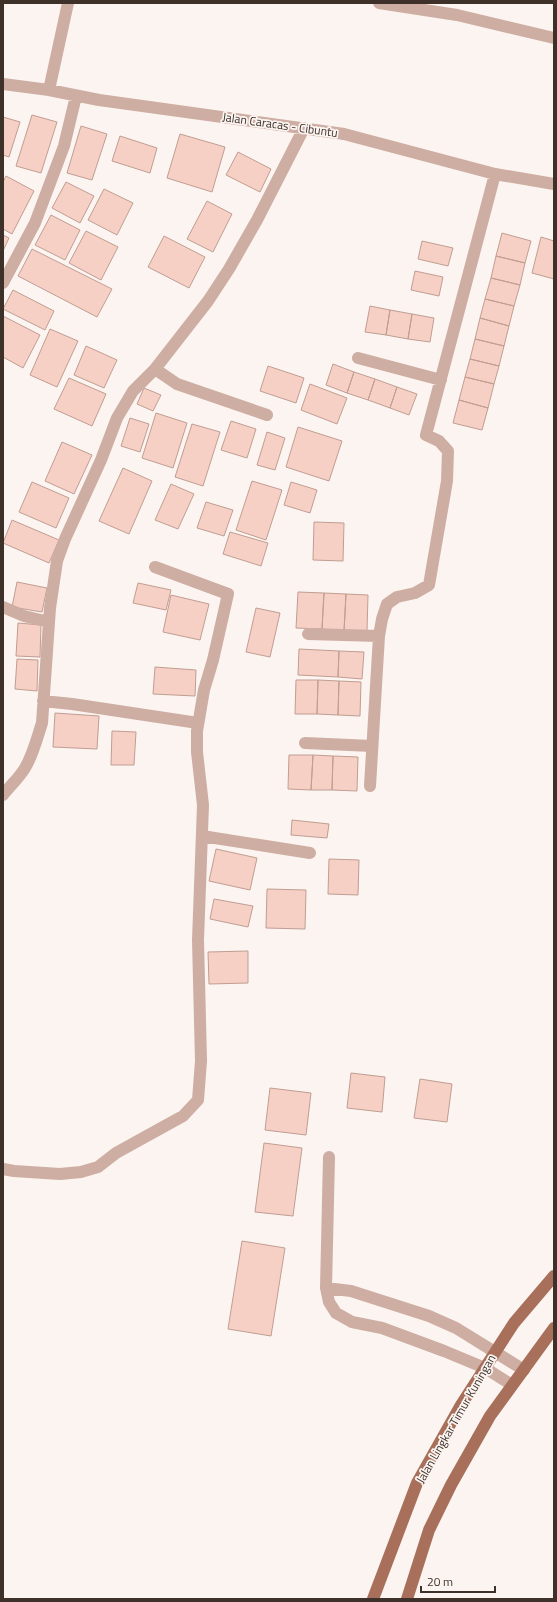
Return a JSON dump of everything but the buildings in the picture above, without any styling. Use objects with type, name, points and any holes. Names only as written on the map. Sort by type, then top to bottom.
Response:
[{"type":"main road","name":"Jalan Lingkar Timur Kuningan","points":[[373,1599],[417,1483],[461,1405],[514,1323],[554,1276]]},
{"type":"main road","points":[[407,1599],[429,1530],[451,1485],[490,1416],[554,1328]]},
{"type":"street","points":[[48,90],[68,3]]},
{"type":"street","points":[[379,3],[457,16],[554,38]]},
{"type":"street","name":"Jalan Caracas - Cibuntu","points":[[3,84],[48,90],[76,96],[344,134],[495,174],[554,184]]},
{"type":"street","points":[[3,283],[35,223],[64,146],[76,96]]},
{"type":"street","points":[[3,795],[14,784],[26,767],[42,723],[45,660],[57,561],[65,539],[101,460],[117,418],[133,391],[156,369],[208,301],[257,220],[304,128]]},
{"type":"street","points":[[370,786],[379,636],[382,619],[387,604],[396,597],[415,593],[429,585],[447,481],[448,451],[439,441],[426,435],[495,174]]},
{"type":"street","points":[[358,358],[441,380]]},
{"type":"street","points":[[156,369],[177,384],[267,415]]},
{"type":"street","points":[[3,1169],[60,1174],[81,1172],[98,1167],[116,1153],[183,1116],[198,1100],[201,1061],[198,940],[203,805],[197,752],[197,730],[204,690],[228,594],[155,567]]},
{"type":"street","points":[[3,607],[24,616],[49,622]]},
{"type":"street","points":[[308,634],[379,636]]},
{"type":"street","points":[[44,702],[72,704],[198,723]]},
{"type":"street","points":[[305,743],[372,746]]},
{"type":"street","points":[[202,836],[310,853]]},
{"type":"street","points":[[329,1157],[326,1288],[330,1302],[336,1313],[352,1322],[389,1331],[444,1350],[485,1368],[512,1385]]},
{"type":"street","points":[[326,1288],[352,1291],[429,1316],[456,1328],[524,1370]]}]
